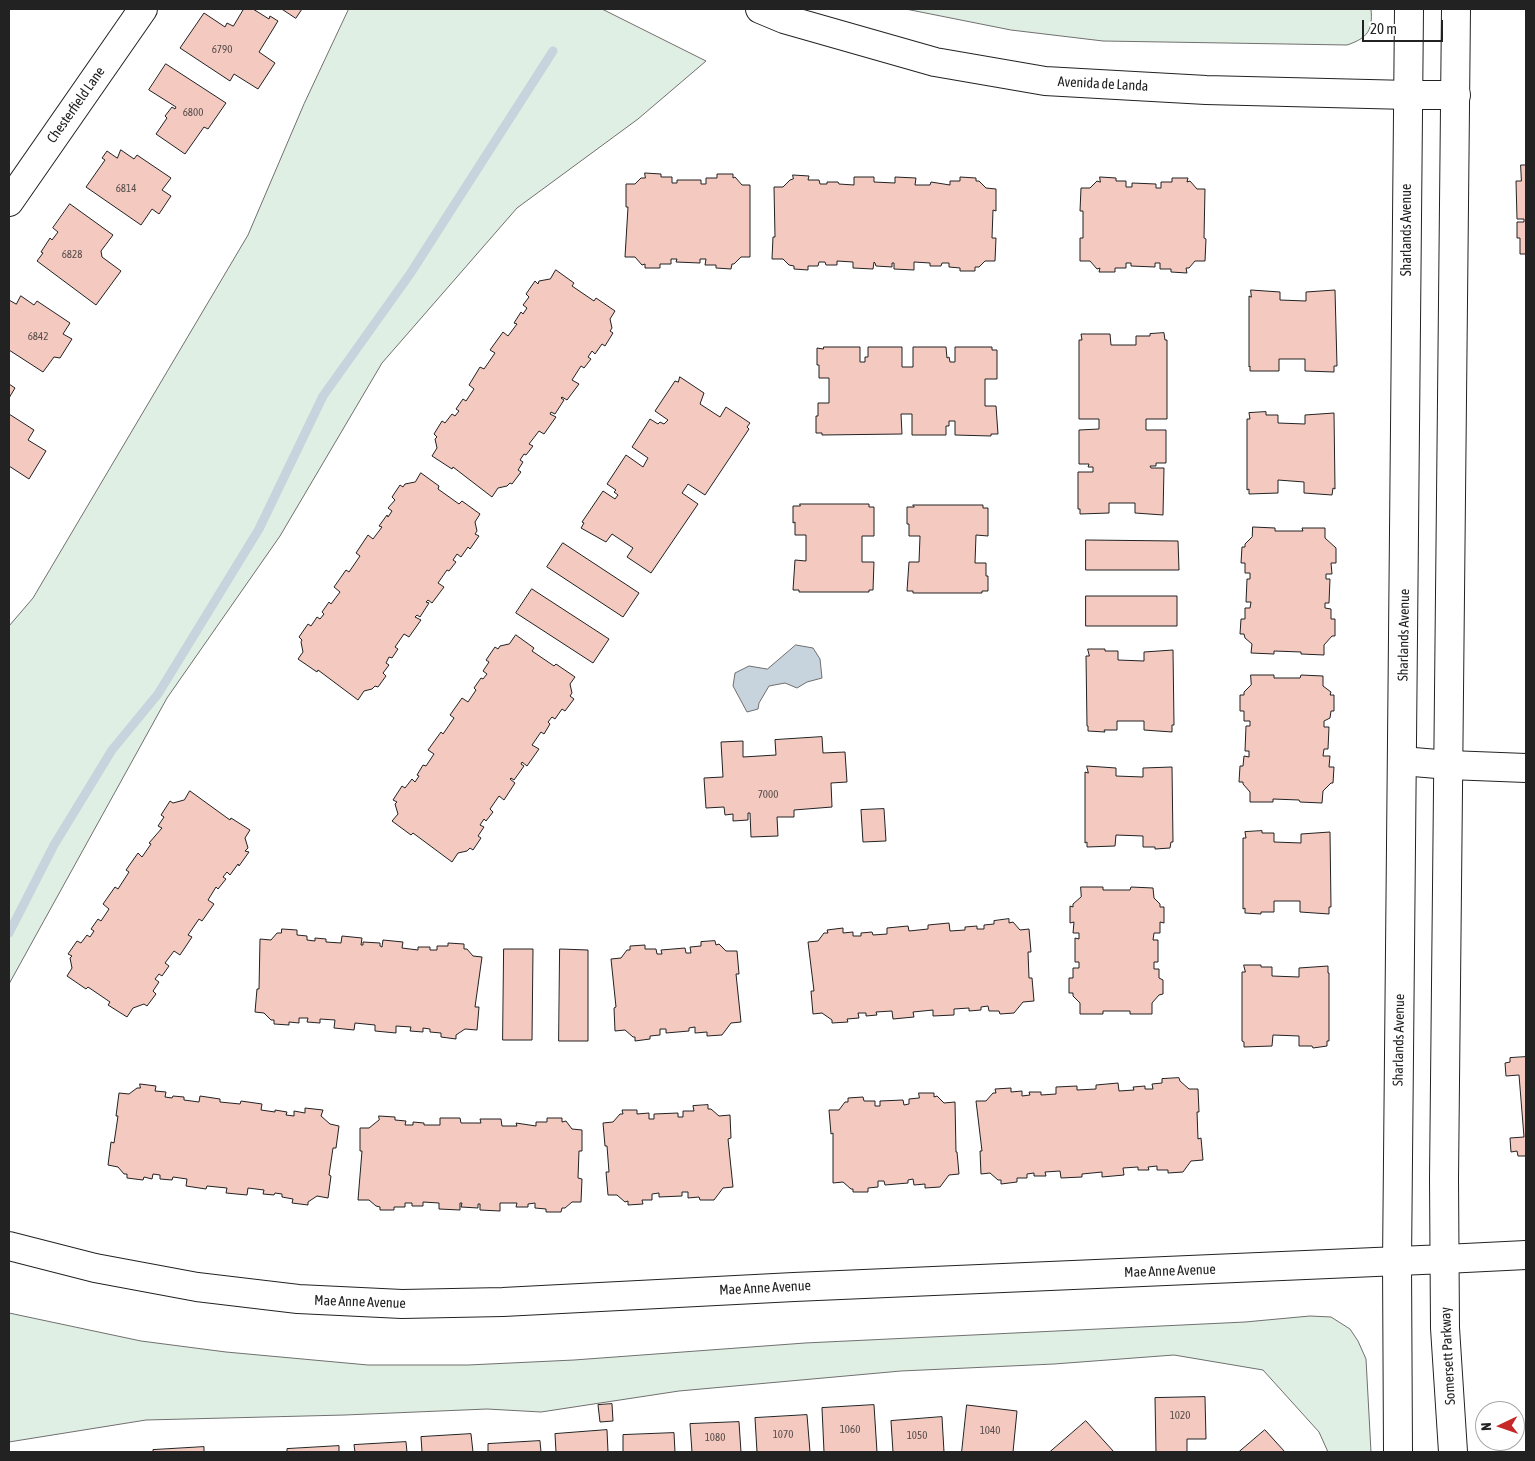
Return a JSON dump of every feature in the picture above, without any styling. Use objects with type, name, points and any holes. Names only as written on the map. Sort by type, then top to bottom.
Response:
[{"type":"main road","name":"Chesterfield Lane","points":[[9,202],[142,9]]},
{"type":"main road","name":"Avenida de Landa","points":[[760,9],[784,19],[935,62],[1046,81],[1206,90],[1456,95]]},
{"type":"main road","name":"Sharlands Avenue","points":[[1397,1262],[1409,9]]},
{"type":"main road","points":[[1446,1259],[1444,1178],[1456,9]]},
{"type":"main road","points":[[1402,761],[1526,768]]},
{"type":"main road","name":"Mae Anne Avenue","points":[[9,1246],[95,1268],[197,1287],[298,1299],[402,1304],[503,1302],[794,1287],[1526,1255]]},
{"type":"main road","name":"Somersett Parkway","points":[[1446,1259],[1445,1328],[1453,1452]]},
{"type":"main road","points":[[1397,1262],[1398,1452]]},
{"type":"green space","points":[[349,9],[602,9],[706,61],[638,119],[517,208],[382,363],[280,536],[167,698],[9,984],[9,626],[33,598],[248,235],[304,104]]},
{"type":"green space","points":[[906,9],[1371,9],[1371,22],[1368,32],[1364,36],[1347,45],[1103,41],[1011,30]]},
{"type":"green space","points":[[9,1313],[141,1341],[226,1352],[368,1365],[468,1365],[574,1360],[805,1343],[1245,1322],[1310,1316],[1331,1317],[1350,1329],[1366,1359],[1371,1452],[1328,1452],[1319,1432],[1263,1370],[1174,1355],[1054,1364],[901,1371],[679,1391],[541,1412],[487,1409],[146,1420],[9,1442]]},
{"type":"shaded area","points":[[796,645],[813,648],[820,659],[822,678],[807,682],[797,688],[785,683],[769,686],[759,703],[758,709],[747,712],[733,686],[735,673],[749,666],[767,669]]},
{"type":"building","points":[[244,9],[253,9],[269,19],[270,16],[278,21],[259,52],[275,63],[258,89],[234,74],[230,81],[180,48],[204,13],[225,27],[227,23],[233,26]]},
{"type":"building","points":[[282,9],[302,9],[296,18]]},
{"type":"building","points":[[166,64],[226,103],[208,129],[204,127],[185,154],[156,134],[167,118],[165,116],[172,107],[175,109],[176,107],[149,90]]},
{"type":"building","points":[[121,150],[134,159],[137,155],[171,178],[162,190],[171,196],[159,214],[152,209],[141,225],[86,187],[105,160],[102,158],[107,151],[117,158]]},
{"type":"building","points":[[1521,165],[1526,165],[1526,254],[1520,254],[1520,238],[1517,238],[1517,222],[1524,222],[1524,219],[1517,219],[1516,181],[1521,181]]},
{"type":"building","points":[[645,173],[661,174],[661,177],[672,177],[672,183],[677,183],[677,180],[701,180],[701,184],[706,184],[706,178],[717,178],[717,174],[733,174],[733,178],[735,177],[742,185],[750,185],[750,257],[741,257],[732,264],[731,269],[716,268],[716,265],[705,265],[706,259],[700,259],[700,263],[676,262],[677,259],[671,259],[671,264],[660,264],[660,268],[645,268],[645,264],[642,265],[635,257],[625,257],[628,207],[626,207],[626,184],[635,184],[641,178],[645,178]]},
{"type":"building","points":[[793,175],[809,176],[808,180],[819,180],[820,184],[838,182],[839,184],[854,185],[854,177],[874,177],[874,182],[895,183],[895,177],[916,178],[915,185],[930,185],[931,182],[950,185],[950,181],[960,181],[960,177],[976,178],[976,181],[979,181],[986,188],[996,189],[996,211],[993,210],[992,238],[996,238],[995,261],[985,261],[979,267],[975,267],[975,271],[960,271],[960,268],[949,267],[949,263],[942,263],[941,266],[930,266],[930,263],[914,262],[914,270],[894,269],[894,263],[892,263],[892,267],[876,266],[874,262],[873,269],[853,268],[853,262],[837,261],[837,265],[826,265],[825,262],[819,262],[818,266],[808,266],[808,270],[794,269],[794,266],[789,265],[783,259],[772,259],[773,237],[775,237],[774,187],[783,187],[793,179]]},
{"type":"building","points":[[1100,177],[1116,178],[1116,181],[1126,181],[1126,187],[1132,187],[1132,183],[1156,184],[1156,188],[1161,188],[1161,182],[1172,182],[1172,178],[1188,178],[1187,182],[1190,181],[1197,189],[1205,189],[1205,261],[1195,261],[1189,268],[1186,268],[1187,273],[1171,272],[1171,269],[1160,269],[1160,263],[1155,263],[1155,267],[1131,266],[1131,263],[1126,263],[1126,268],[1115,268],[1115,272],[1099,272],[1100,268],[1097,269],[1090,261],[1080,261],[1080,238],[1083,238],[1083,211],[1080,211],[1081,188],[1090,188],[1097,181],[1100,182]]},
{"type":"building","points":[[70,204],[113,235],[101,251],[102,257],[121,271],[96,305],[37,261],[50,238],[52,240],[58,232],[53,228]]},
{"type":"building","points":[[556,270],[574,283],[572,286],[594,301],[596,298],[615,311],[610,319],[612,328],[610,331],[613,333],[605,346],[602,344],[595,354],[592,351],[588,357],[591,359],[584,368],[581,366],[572,380],[579,384],[567,400],[561,398],[564,400],[555,414],[551,412],[550,414],[556,417],[544,434],[539,431],[529,444],[533,446],[520,460],[523,462],[518,470],[521,472],[512,484],[510,483],[507,486],[498,488],[492,497],[453,467],[452,469],[432,456],[437,448],[435,439],[437,437],[434,434],[442,421],[445,423],[452,414],[455,416],[459,411],[456,409],[463,399],[466,401],[474,389],[469,385],[480,367],[484,369],[495,353],[490,350],[503,332],[508,336],[517,324],[514,323],[521,312],[523,314],[527,308],[523,305],[529,297],[526,294],[535,281],[538,284],[539,281],[550,279]]},
{"type":"building","points":[[1251,290],[1280,292],[1280,300],[1306,301],[1306,292],[1335,290],[1337,366],[1334,366],[1334,372],[1305,371],[1305,359],[1279,359],[1279,371],[1250,371],[1249,296],[1251,297]]},
{"type":"building","points":[[21,296],[34,305],[37,301],[70,323],[63,334],[72,339],[60,358],[54,357],[43,372],[9,350],[9,300],[16,304]]},
{"type":"building","points":[[1164,333],[1165,340],[1167,340],[1167,419],[1146,419],[1146,430],[1166,430],[1166,463],[1156,463],[1156,466],[1150,466],[1151,468],[1164,468],[1163,515],[1135,513],[1135,503],[1109,503],[1109,513],[1080,514],[1080,509],[1078,509],[1078,472],[1093,472],[1093,467],[1088,467],[1089,464],[1079,464],[1079,430],[1099,429],[1099,419],[1079,419],[1079,340],[1082,340],[1081,334],[1110,334],[1111,345],[1136,345],[1136,336]]},
{"type":"building","points":[[824,347],[860,347],[860,362],[865,362],[865,357],[868,357],[868,347],[902,347],[902,367],[913,367],[913,347],[946,347],[947,358],[949,357],[950,362],[955,362],[955,347],[992,347],[992,350],[997,350],[997,379],[985,379],[985,406],[996,406],[998,434],[991,434],[991,436],[955,435],[955,421],[949,421],[949,426],[946,426],[946,435],[912,435],[912,414],[901,414],[902,434],[822,435],[822,433],[816,433],[818,403],[829,403],[829,378],[819,378],[819,365],[817,365],[817,348],[823,349]]},
{"type":"building","points":[[680,377],[704,393],[700,404],[720,417],[726,407],[750,423],[747,427],[749,429],[705,495],[688,484],[682,493],[698,504],[651,573],[627,557],[633,548],[612,534],[606,542],[581,528],[584,523],[582,522],[603,491],[615,499],[618,495],[614,492],[616,490],[607,484],[626,455],[643,467],[648,458],[632,447],[650,419],[658,424],[660,422],[664,424],[668,420],[655,411],[675,381],[678,382]]},
{"type":"building","points":[[9,384],[15,388],[9,398]]},
{"type":"building","points":[[1266,412],[1266,415],[1278,415],[1278,423],[1305,424],[1305,415],[1334,413],[1335,489],[1333,488],[1332,495],[1304,493],[1304,482],[1278,480],[1278,493],[1249,494],[1249,489],[1247,490],[1247,419],[1250,419],[1249,413]]},
{"type":"building","points":[[9,414],[34,430],[28,440],[46,451],[29,479],[9,466]]},
{"type":"building","points":[[421,473],[439,486],[438,489],[459,504],[462,501],[480,514],[475,522],[477,531],[475,534],[479,536],[470,549],[468,547],[461,557],[457,554],[453,560],[456,562],[449,571],[447,570],[438,583],[444,587],[432,603],[428,600],[426,602],[429,603],[420,617],[417,615],[415,617],[421,620],[409,637],[404,634],[395,647],[398,649],[392,658],[389,657],[386,663],[389,665],[383,673],[386,676],[378,687],[375,686],[364,691],[358,700],[318,670],[317,672],[298,659],[303,652],[302,640],[299,637],[308,624],[311,626],[317,617],[320,619],[324,614],[322,612],[329,602],[331,604],[340,592],[334,587],[346,570],[349,572],[360,556],[356,553],[368,535],[373,539],[382,527],[379,526],[392,511],[388,508],[395,500],[392,497],[400,485],[403,487],[405,484],[415,482]]},
{"type":"building","points":[[800,504],[869,504],[869,507],[874,507],[874,536],[862,536],[862,562],[874,562],[873,590],[869,590],[869,592],[799,592],[799,590],[793,590],[795,560],[806,561],[806,535],[795,535],[795,522],[793,523],[793,506],[800,506]]},
{"type":"building","points":[[913,505],[983,505],[983,508],[988,508],[988,536],[976,535],[975,563],[986,563],[988,591],[982,591],[982,593],[913,593],[913,591],[907,591],[909,562],[919,562],[920,536],[909,536],[909,524],[907,524],[907,507],[914,507]]},
{"type":"building","points":[[1253,527],[1275,528],[1275,531],[1303,531],[1302,528],[1325,528],[1325,538],[1336,548],[1336,563],[1331,563],[1332,574],[1326,574],[1326,579],[1330,579],[1329,603],[1325,603],[1325,608],[1331,609],[1331,619],[1335,619],[1335,636],[1332,636],[1324,645],[1324,655],[1274,651],[1274,654],[1251,653],[1252,644],[1245,638],[1244,634],[1240,634],[1241,619],[1245,619],[1245,608],[1250,608],[1251,602],[1246,602],[1247,579],[1250,579],[1250,573],[1245,573],[1245,563],[1241,563],[1242,547],[1245,547],[1245,544],[1252,537]]},
{"type":"building","points":[[1086,540],[1178,541],[1179,570],[1086,570]]},
{"type":"building","points":[[563,543],[639,593],[623,617],[547,567]]},
{"type":"building","points":[[532,589],[609,639],[593,663],[516,613]]},
{"type":"building","points":[[1086,596],[1177,596],[1177,626],[1086,626]]},
{"type":"building","points":[[516,635],[534,648],[532,651],[575,677],[570,684],[572,693],[570,696],[574,699],[565,711],[562,709],[555,719],[552,717],[544,734],[541,732],[532,745],[539,749],[527,766],[522,762],[521,764],[524,766],[514,780],[510,779],[515,783],[504,800],[499,796],[490,809],[493,812],[480,825],[484,827],[478,836],[481,838],[473,850],[470,848],[467,851],[458,853],[452,862],[413,833],[411,835],[392,821],[398,814],[395,804],[397,802],[393,800],[402,786],[405,788],[412,779],[415,782],[423,765],[426,766],[434,754],[428,750],[441,732],[443,734],[454,718],[450,715],[462,698],[468,702],[476,690],[474,688],[481,678],[483,679],[487,674],[483,671],[489,662],[486,660],[495,647],[498,649],[500,646],[509,644]]},
{"type":"building","points":[[1088,649],[1118,651],[1118,660],[1144,661],[1144,652],[1173,650],[1174,725],[1172,725],[1172,732],[1144,730],[1144,721],[1117,721],[1117,730],[1104,730],[1105,732],[1088,731],[1086,656],[1089,656]]},
{"type":"building","points":[[1251,675],[1274,675],[1274,678],[1300,678],[1301,675],[1323,676],[1323,686],[1331,692],[1330,695],[1334,695],[1334,711],[1331,711],[1330,718],[1324,721],[1324,727],[1329,727],[1328,749],[1324,749],[1323,756],[1330,756],[1329,767],[1334,767],[1333,783],[1323,791],[1322,803],[1273,799],[1273,802],[1250,802],[1250,792],[1243,782],[1239,782],[1240,766],[1243,766],[1244,756],[1249,757],[1249,751],[1245,751],[1246,726],[1250,726],[1250,721],[1244,721],[1244,711],[1240,711],[1240,695],[1244,695],[1244,692],[1251,685]]},
{"type":"building","points":[[822,737],[823,753],[845,752],[847,782],[831,783],[832,807],[794,810],[794,817],[777,817],[778,836],[751,837],[750,813],[748,813],[748,820],[733,821],[733,814],[725,815],[724,807],[706,808],[704,778],[723,777],[721,742],[743,741],[743,757],[776,755],[775,740]]},
{"type":"building","points":[[1087,766],[1116,768],[1116,776],[1143,777],[1143,768],[1172,767],[1173,842],[1171,842],[1170,848],[1155,849],[1155,847],[1143,847],[1143,836],[1116,835],[1115,846],[1087,847],[1087,842],[1085,843],[1085,772],[1088,773]]},
{"type":"building","points":[[190,791],[230,820],[231,818],[250,830],[245,838],[248,848],[245,851],[249,852],[230,875],[227,872],[223,877],[226,879],[218,889],[216,887],[208,900],[214,904],[202,921],[199,919],[188,935],[192,937],[180,955],[174,951],[165,963],[169,966],[162,976],[159,974],[155,979],[159,982],[153,991],[156,994],[147,1006],[144,1004],[133,1008],[127,1017],[108,1005],[110,1002],[67,976],[72,968],[70,958],[72,956],[68,954],[77,941],[81,943],[87,935],[90,937],[94,931],[91,929],[98,919],[101,921],[109,909],[103,904],[115,887],[118,889],[129,872],[126,870],[138,853],[142,857],[151,844],[149,843],[162,828],[158,826],[164,817],[161,815],[170,801],[173,803],[184,800]]},
{"type":"building","points":[[884,809],[886,841],[863,842],[861,810]]},
{"type":"building","points":[[1262,831],[1262,833],[1274,833],[1274,842],[1301,843],[1301,834],[1330,832],[1331,907],[1329,907],[1329,914],[1300,912],[1300,901],[1274,901],[1274,912],[1261,912],[1261,914],[1245,913],[1245,908],[1243,909],[1243,838],[1246,838],[1245,832]]},
{"type":"building","points":[[1081,887],[1103,887],[1103,890],[1130,890],[1131,887],[1153,888],[1154,898],[1160,904],[1160,907],[1164,907],[1164,923],[1160,922],[1160,933],[1154,933],[1153,940],[1158,940],[1158,962],[1154,962],[1154,969],[1159,969],[1159,978],[1163,980],[1163,994],[1159,995],[1152,1003],[1152,1014],[1130,1014],[1130,1011],[1103,1011],[1103,1014],[1080,1014],[1080,1003],[1073,996],[1073,993],[1069,993],[1069,978],[1073,978],[1073,968],[1079,968],[1079,962],[1075,962],[1075,938],[1079,939],[1079,933],[1073,933],[1074,922],[1070,923],[1070,906],[1073,907],[1073,904],[1081,897]]},
{"type":"building","points":[[1009,919],[1009,923],[1013,922],[1020,930],[1029,929],[1031,952],[1028,952],[1029,978],[1032,978],[1034,1001],[1023,1002],[1014,1013],[1000,1014],[999,1011],[989,1011],[988,1006],[981,1007],[981,1010],[969,1011],[969,1008],[954,1009],[954,1015],[933,1016],[933,1010],[913,1012],[914,1017],[893,1019],[892,1011],[876,1012],[877,1015],[866,1016],[866,1013],[858,1013],[859,1018],[847,1019],[848,1022],[832,1023],[832,1020],[822,1013],[813,1014],[811,991],[814,991],[808,942],[818,941],[824,933],[828,933],[827,930],[843,928],[843,933],[853,932],[853,936],[861,936],[861,933],[872,932],[873,935],[887,934],[887,928],[908,926],[909,931],[928,929],[928,925],[949,923],[950,931],[965,930],[965,927],[977,926],[977,929],[984,929],[984,925],[994,924],[994,921]]},
{"type":"building","points":[[282,929],[297,930],[297,935],[307,936],[307,940],[315,941],[315,938],[326,939],[326,942],[341,943],[342,936],[362,938],[361,945],[363,945],[363,942],[380,943],[382,947],[383,940],[403,942],[402,948],[418,950],[418,947],[430,947],[430,950],[437,950],[437,946],[448,946],[448,943],[464,944],[464,949],[467,949],[473,956],[482,957],[475,1007],[479,1007],[477,1030],[465,1029],[456,1035],[456,1039],[441,1037],[441,1033],[430,1032],[430,1029],[423,1028],[423,1032],[410,1031],[411,1027],[396,1026],[396,1033],[375,1031],[375,1025],[355,1023],[354,1030],[334,1028],[335,1020],[320,1019],[320,1023],[307,1022],[308,1018],[299,1018],[299,1023],[289,1022],[289,1025],[274,1024],[274,1020],[271,1020],[264,1013],[255,1012],[257,989],[259,989],[260,939],[271,940],[277,933],[281,933]]},
{"type":"building","points":[[715,941],[716,945],[719,944],[726,951],[737,951],[739,974],[736,974],[741,1022],[731,1023],[722,1035],[707,1036],[707,1032],[695,1033],[695,1027],[689,1028],[689,1031],[666,1033],[666,1029],[660,1029],[660,1035],[650,1036],[650,1039],[635,1041],[635,1037],[625,1030],[615,1031],[614,1008],[616,1007],[611,959],[621,958],[627,950],[630,950],[630,946],[645,945],[645,949],[656,949],[657,954],[662,954],[661,950],[685,948],[686,953],[691,953],[690,947],[701,946],[701,942]]},
{"type":"building","points":[[504,949],[533,949],[532,1040],[503,1040]]},
{"type":"building","points":[[560,949],[588,950],[588,1041],[559,1041]]},
{"type":"building","points":[[1244,965],[1272,967],[1272,976],[1299,977],[1299,968],[1328,966],[1329,1041],[1327,1041],[1327,1046],[1313,1048],[1312,1046],[1299,1046],[1299,1036],[1273,1035],[1272,1046],[1244,1047],[1244,1042],[1242,1041],[1242,972],[1245,972]]},
{"type":"building","points":[[1526,1057],[1526,1156],[1518,1156],[1517,1151],[1511,1152],[1510,1138],[1524,1137],[1519,1075],[1506,1076],[1505,1063],[1510,1062],[1510,1058]]},
{"type":"building","points":[[1179,1078],[1189,1089],[1198,1089],[1198,1139],[1201,1138],[1203,1160],[1191,1161],[1183,1172],[1168,1173],[1168,1170],[1157,1170],[1157,1166],[1148,1167],[1149,1170],[1138,1170],[1138,1167],[1123,1168],[1124,1175],[1102,1177],[1102,1172],[1082,1174],[1082,1177],[1061,1178],[1060,1171],[1045,1172],[1046,1176],[1034,1176],[1034,1173],[1027,1174],[1027,1178],[1017,1178],[1017,1182],[1001,1184],[1001,1180],[998,1180],[990,1173],[981,1174],[980,1151],[982,1151],[976,1101],[986,1101],[993,1093],[996,1093],[995,1089],[1011,1088],[1011,1092],[1022,1091],[1022,1096],[1030,1095],[1029,1092],[1041,1092],[1041,1095],[1056,1094],[1056,1087],[1077,1086],[1077,1090],[1096,1089],[1096,1085],[1118,1083],[1119,1091],[1134,1090],[1133,1087],[1145,1086],[1145,1089],[1153,1089],[1152,1084],[1162,1083],[1162,1079]]},
{"type":"building","points":[[140,1084],[156,1086],[155,1091],[166,1092],[165,1097],[184,1097],[184,1100],[199,1102],[200,1096],[220,1099],[220,1102],[240,1104],[241,1101],[262,1104],[261,1110],[287,1112],[286,1115],[294,1116],[294,1111],[305,1113],[305,1108],[323,1110],[321,1116],[330,1124],[339,1126],[336,1148],[333,1148],[328,1198],[317,1196],[308,1202],[308,1205],[292,1203],[293,1199],[282,1197],[282,1194],[263,1194],[264,1190],[248,1188],[247,1195],[226,1193],[227,1188],[207,1186],[206,1189],[186,1186],[187,1179],[173,1177],[172,1180],[160,1179],[160,1175],[153,1174],[152,1179],[144,1177],[143,1180],[127,1178],[127,1174],[124,1174],[118,1167],[108,1165],[111,1142],[114,1143],[119,1093],[129,1094],[140,1088]]},
{"type":"building","points":[[919,1093],[934,1093],[934,1097],[937,1096],[944,1103],[955,1102],[956,1152],[959,1174],[949,1175],[940,1187],[925,1188],[925,1184],[914,1185],[913,1179],[908,1180],[908,1183],[885,1185],[884,1181],[878,1181],[878,1187],[868,1188],[868,1192],[853,1192],[853,1189],[843,1182],[833,1183],[833,1133],[831,1134],[829,1110],[839,1110],[845,1102],[848,1102],[848,1098],[863,1097],[864,1101],[875,1101],[875,1106],[880,1106],[880,1101],[903,1100],[904,1105],[909,1104],[909,1099],[919,1098]]},
{"type":"building","points":[[708,1105],[708,1109],[711,1109],[719,1116],[730,1115],[731,1138],[728,1139],[733,1187],[723,1188],[714,1200],[700,1200],[699,1197],[688,1198],[688,1192],[682,1192],[682,1196],[659,1197],[659,1193],[652,1194],[652,1200],[642,1200],[643,1204],[628,1205],[628,1201],[625,1202],[617,1195],[608,1195],[606,1172],[609,1172],[603,1123],[613,1122],[620,1114],[623,1114],[622,1110],[637,1110],[637,1114],[649,1113],[649,1119],[654,1119],[654,1114],[678,1113],[678,1117],[683,1117],[683,1111],[694,1111],[693,1106]]},
{"type":"building","points":[[379,1116],[395,1117],[395,1120],[406,1121],[405,1125],[413,1125],[413,1122],[424,1123],[424,1125],[440,1125],[440,1118],[460,1118],[461,1123],[481,1123],[480,1119],[501,1119],[502,1126],[517,1126],[516,1123],[536,1126],[536,1122],[547,1122],[547,1118],[562,1118],[562,1122],[566,1121],[572,1129],[582,1130],[582,1151],[579,1151],[578,1178],[582,1179],[581,1202],[572,1202],[565,1208],[562,1208],[561,1212],[546,1212],[546,1209],[535,1208],[535,1203],[528,1204],[528,1207],[516,1207],[517,1203],[500,1203],[500,1211],[480,1210],[480,1204],[478,1204],[478,1208],[461,1207],[462,1203],[460,1203],[460,1210],[439,1209],[439,1203],[423,1202],[423,1206],[412,1206],[412,1203],[405,1203],[405,1207],[394,1207],[394,1210],[380,1210],[380,1207],[369,1200],[358,1200],[362,1151],[360,1151],[360,1128],[369,1128],[379,1120]]},
{"type":"building","points":[[1205,1397],[1206,1439],[1187,1439],[1187,1452],[1156,1452],[1155,1398]]},
{"type":"building","points":[[612,1404],[613,1421],[600,1422],[598,1405]]},
{"type":"building","points":[[874,1405],[877,1452],[824,1452],[822,1408]]},
{"type":"building","points":[[967,1405],[1017,1411],[1013,1452],[962,1452]]},
{"type":"building","points":[[807,1415],[810,1452],[757,1452],[755,1418]]},
{"type":"building","points":[[942,1417],[944,1452],[893,1452],[891,1421]]},
{"type":"building","points":[[1086,1421],[1114,1452],[1050,1452]]},
{"type":"building","points":[[739,1422],[741,1452],[692,1452],[690,1424]]},
{"type":"building","points":[[607,1430],[608,1452],[556,1452],[555,1434]]},
{"type":"building","points":[[1265,1430],[1285,1452],[1239,1452]]},
{"type":"building","points":[[674,1433],[675,1452],[623,1452],[623,1435]]},
{"type":"building","points":[[471,1434],[473,1452],[422,1452],[421,1437]]},
{"type":"building","points":[[540,1441],[541,1452],[488,1452],[488,1444]]},
{"type":"building","points":[[406,1442],[407,1452],[355,1452],[354,1445]]},
{"type":"building","points":[[339,1446],[339,1452],[287,1452],[287,1449]]},
{"type":"building","points":[[204,1447],[204,1452],[153,1452],[153,1450]]},
{"type":"waterway","points":[[9,933],[54,845],[112,750],[158,694],[259,529],[323,396],[410,274],[553,51]]}]
